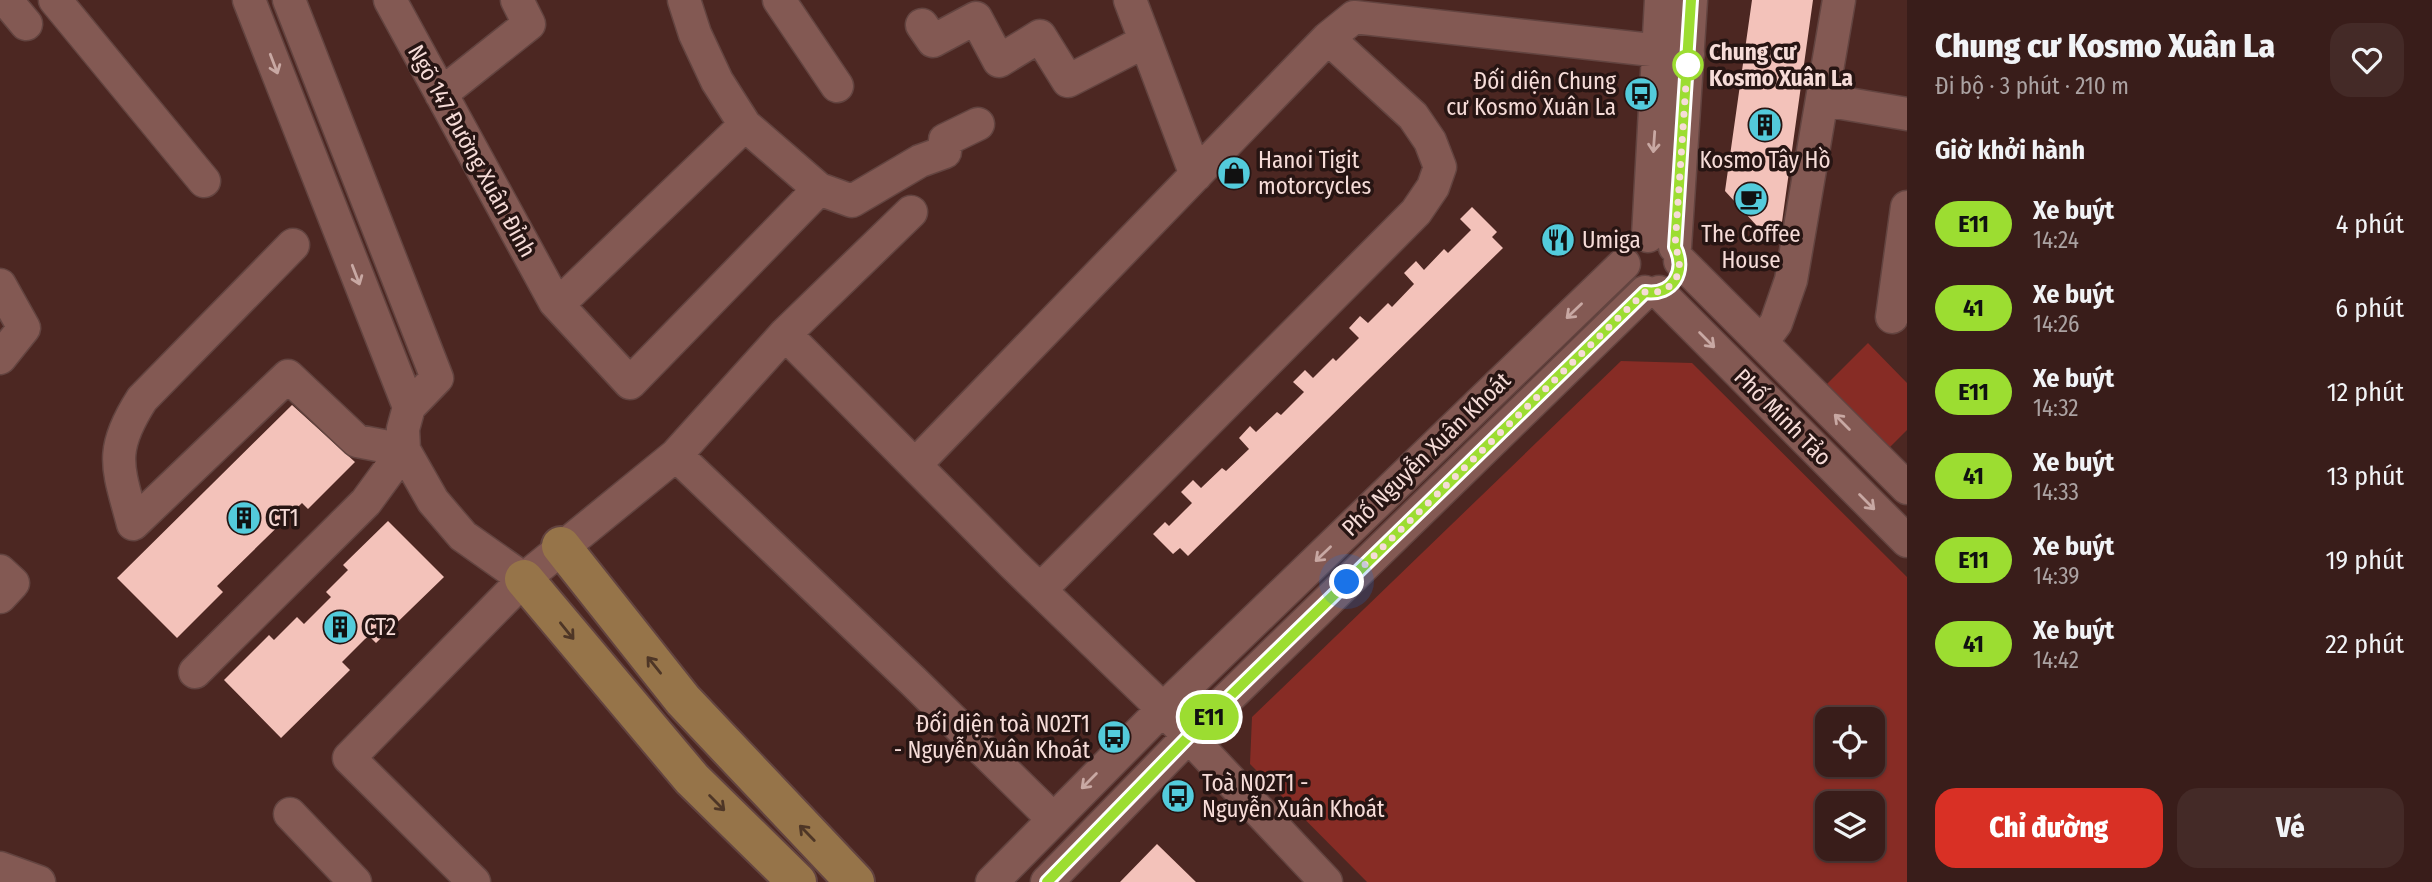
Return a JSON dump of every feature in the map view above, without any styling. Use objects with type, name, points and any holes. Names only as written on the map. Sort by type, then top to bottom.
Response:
[{"type":"main road","points":[[561,546],[682,699],[855,882]]},
{"type":"main road","points":[[524,579],[692,779],[797,882]]},
{"type":"street","points":[[6,0],[26,24]]},
{"type":"street","points":[[55,0],[204,181]]},
{"type":"street","points":[[249,0],[409,407]]},
{"type":"street","points":[[289,0],[437,378],[409,407],[403,429],[404,450],[433,502],[463,537],[524,579]]},
{"type":"street","name":"Ngõ 147 Đường Xuân Đỉnh","points":[[390,0],[555,302],[630,383],[819,189]]},
{"type":"street","points":[[441,94],[529,24],[517,0]]},
{"type":"street","points":[[684,0],[695,34],[717,81],[745,125],[819,189],[852,201],[879,243]]},
{"type":"street","points":[[779,0],[837,86]]},
{"type":"street","points":[[1130,0],[1196,175]]},
{"type":"street","points":[[1047,882],[1188,737],[1652,292],[1673,284],[1678,275],[1668,248],[1674,53],[1661,0]]},
{"type":"street","points":[[1674,53],[1691,0]]},
{"type":"street","points":[[1762,342],[1776,323],[1791,280],[1824,100],[1839,0]]},
{"type":"street","points":[[922,25],[933,41],[976,18],[999,61],[1040,36],[1068,81],[1144,42]]},
{"type":"street","points":[[915,465],[1328,38],[1354,18],[1674,53]]},
{"type":"street","points":[[1040,590],[1416,212],[1433,187],[1440,167],[1430,141],[1413,116],[1328,38]]},
{"type":"street","points":[[1824,100],[1907,114]]},
{"type":"street","points":[[852,201],[920,161],[945,152],[945,140],[978,124]]},
{"type":"street","points":[[555,302],[568,295],[745,125]]},
{"type":"street","points":[[1892,317],[1907,207]]},
{"type":"street","points":[[474,882],[349,758],[524,579],[561,546],[676,455],[785,334],[911,212]]},
{"type":"street","points":[[1652,292],[1631,284],[1624,264],[1627,251],[1632,244],[1668,248]]},
{"type":"street","points":[[293,245],[142,398],[125,424],[117,461],[133,524],[288,376],[357,441],[404,450]]},
{"type":"street","name":"Phố Minh Tảo","points":[[1668,248],[1905,480]]},
{"type":"street","name":"Phố Nguyễn Xuân Khoát","points":[[992,882],[1052,818],[1163,709],[1624,264]]},
{"type":"street","points":[[0,285],[24,328],[0,358]]},
{"type":"street","name":"Phố Minh Tảo","points":[[1652,292],[1907,541]]},
{"type":"street","points":[[785,334],[1040,590],[1163,709],[1326,882]]},
{"type":"street","points":[[195,672],[366,502],[404,450]]},
{"type":"street","points":[[676,455],[1052,818]]},
{"type":"street","points":[[290,814],[355,882]]},
{"type":"street","points":[[0,868],[39,882]]},
{"type":"shaded area","points":[[1868,343],[1907,383],[1907,430],[1889,448],[1826,385]]},
{"type":"shaded area","points":[[1621,361],[1692,363],[1907,577],[1907,882],[1367,882],[1250,764],[1252,717]]},
{"type":"building","name":"Kosmo Tây Hồ","points":[[1752,0],[1813,0],[1781,229],[1757,226],[1725,191]]},
{"type":"building","points":[[1472,207],[1497,232],[1492,237],[1503,248],[1188,556],[1180,548],[1173,554],[1153,534],[1165,522],[1169,526],[1192,503],[1181,492],[1193,480],[1201,488],[1222,468],[1226,471],[1249,449],[1239,438],[1250,426],[1256,432],[1277,412],[1281,415],[1304,392],[1293,382],[1305,370],[1313,378],[1333,358],[1336,361],[1359,338],[1349,328],[1360,316],[1368,323],[1388,303],[1392,307],[1414,284],[1404,273],[1416,261],[1424,270],[1444,249],[1448,253],[1471,230],[1460,219]]},
{"type":"building","name":"CT1","points":[[292,405],[355,462],[308,509],[302,503],[217,586],[223,592],[177,638],[117,578]]},
{"type":"building","name":"CT2","points":[[388,521],[444,577],[376,643],[369,636],[365,639],[342,662],[350,670],[281,738],[224,680],[269,635],[274,640],[297,617],[304,624],[331,597],[326,592],[348,570],[343,565]]},
{"type":"building","points":[[1157,844],[1196,882],[1120,882]]},
{"type":"bus line","name":"E11","points":[[1047,882],[1188,737],[1645,292],[1656,293],[1673,284],[1680,266],[1675,247],[1691,0]]},
{"type":"place","name":"Chung cư Kosmo Xuân La","points":[[1688,65]]},
{"type":"place","name":"Đối diện Chung cư Kosmo Xuân La","points":[[1641,94]]},
{"type":"place","name":"Kosmo Tây Hồ","points":[[1765,125]]},
{"type":"place","name":"Hanoi Tigit motorcycles","points":[[1234,173]]},
{"type":"place","name":"The Coffee House","points":[[1751,199]]},
{"type":"place","name":"Umiga","points":[[1558,240]]},
{"type":"place","name":"CT1","points":[[244,518]]},
{"type":"place","name":"CT2","points":[[340,627]]},
{"type":"place","name":"Đối diện toà N02T1 - Nguyễn Xuân Khoát","points":[[1114,737]]},
{"type":"place","name":"Toà N02T1 - Nguyễn Xuân Khoát","points":[[1178,796]]},
{"type":"route","points":[[1347,582],[1645,292],[1656,293],[1673,284],[1680,266],[1675,247],[1688,54],[1688,65]]}]
